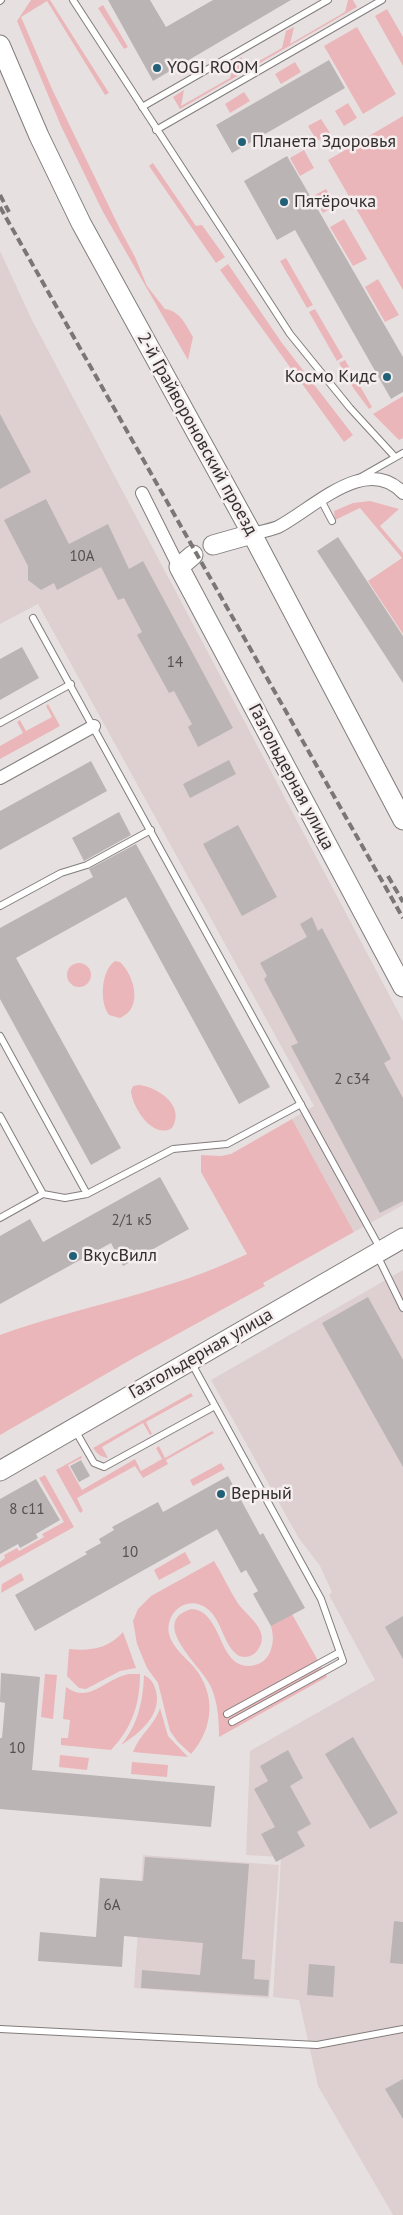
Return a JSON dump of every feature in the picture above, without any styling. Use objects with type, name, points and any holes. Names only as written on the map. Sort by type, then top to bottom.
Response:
[{"type":"street","name":"2-й Грайвороновский проезд","points":[[0,45],[39,136],[81,223],[252,534],[403,820]]},
{"type":"street","points":[[213,545],[277,527],[356,481],[382,479],[392,482],[403,493]]},
{"type":"street","name":"Газгольдерная улица","points":[[142,493],[186,561],[403,987]]},
{"type":"street","points":[[0,778],[94,726]]},
{"type":"street","name":"Газгольдерная улица","points":[[0,1471],[403,1238]]},
{"type":"lane","points":[[72,0],[290,334],[350,408],[395,457]]},
{"type":"lane","points":[[142,107],[328,0]]},
{"type":"lane","points":[[156,130],[382,0]]},
{"type":"lane","points":[[356,481],[403,453]]},
{"type":"lane","points":[[321,500],[332,522]]},
{"type":"lane","points":[[34,618],[301,1104],[379,1252],[403,1308]]},
{"type":"lane","points":[[0,723],[71,684]]},
{"type":"lane","points":[[0,906],[61,873],[87,865],[151,830]]},
{"type":"lane","points":[[0,1036],[87,1194]]},
{"type":"lane","points":[[0,1218],[43,1194],[65,1198],[87,1194],[173,1149],[227,1144],[301,1104]]},
{"type":"lane","points":[[0,1116],[43,1194]]},
{"type":"lane","points":[[190,1361],[321,1599],[343,1661],[232,1722]]},
{"type":"lane","points":[[74,1428],[94,1463],[104,1468],[215,1406]]},
{"type":"lane","points":[[227,1714],[340,1652]]},
{"type":"lane","points":[[0,2029],[318,2046],[403,2029]]},
{"type":"shaded area","points":[[31,0],[50,0],[109,93],[105,95],[47,1],[21,17],[52,89],[135,257],[147,286],[165,309],[170,310],[182,319],[193,337],[188,360],[103,212],[61,126],[17,21]]},
{"type":"shaded area","points":[[348,0],[353,0],[357,7],[180,109],[173,97],[184,90],[181,106],[230,78],[235,61],[242,57],[238,73],[282,48],[286,31],[294,27],[290,44],[345,12]]},
{"type":"shaded area","points":[[103,5],[128,47],[124,49],[98,8]]},
{"type":"shaded area","points":[[387,9],[403,37],[403,66],[375,16]]},
{"type":"shaded area","points":[[357,27],[396,94],[363,114],[324,46]]},
{"type":"shaded area","points":[[295,62],[301,72],[281,84],[275,74]]},
{"type":"shaded area","points":[[244,92],[250,101],[230,113],[225,104]]},
{"type":"shaded area","points":[[348,103],[357,118],[344,126],[335,111]]},
{"type":"shaded area","points":[[403,116],[403,290],[328,160]]},
{"type":"shaded area","points":[[321,119],[330,133],[317,141],[308,126]]},
{"type":"shaded area","points":[[304,150],[314,168],[300,176],[290,158]]},
{"type":"shaded area","points":[[153,163],[196,226],[202,225],[225,257],[216,263],[149,166]]},
{"type":"shaded area","points":[[326,189],[336,205],[323,213],[313,196]]},
{"type":"shaded area","points":[[344,219],[367,259],[353,266],[330,227]]},
{"type":"shaded area","points":[[0,251],[31,318],[403,1021],[403,1205],[354,1232],[292,1119],[314,1106],[38,604],[0,624]]},
{"type":"shaded area","points":[[286,258],[313,305],[307,308],[280,261]]},
{"type":"shaded area","points":[[228,264],[282,343],[353,435],[344,442],[220,270]]},
{"type":"shaded area","points":[[378,279],[399,315],[385,322],[365,287]]},
{"type":"shaded area","points":[[315,309],[343,357],[337,361],[309,312]]},
{"type":"shaded area","points":[[345,360],[372,407],[369,409],[354,389],[339,363]]},
{"type":"shaded area","points":[[403,396],[403,438],[399,440],[373,414]]},
{"type":"shaded area","points":[[370,501],[399,509],[380,526],[403,553],[403,634],[368,581],[402,558],[360,508],[335,520],[334,511],[353,503]]},
{"type":"shaded area","points":[[48,704],[60,726],[0,759],[0,746],[23,733],[17,722],[20,720],[26,731],[52,717],[46,706]]},
{"type":"shaded area","points":[[115,961],[120,962],[125,968],[134,991],[132,1007],[120,1018],[109,1015],[103,995],[104,979],[110,965]]},
{"type":"shaded area","points":[[74,963],[84,963],[91,970],[91,980],[84,987],[74,987],[67,980],[67,970]]},
{"type":"shaded area","points":[[139,1085],[154,1089],[173,1105],[175,1120],[172,1128],[165,1131],[158,1130],[151,1126],[139,1113],[131,1091],[133,1086]]},
{"type":"shaded area","points":[[292,1119],[354,1232],[263,1283],[265,1286],[132,1359],[0,1435],[0,1335],[62,1315],[156,1289],[247,1254],[201,1172],[201,1155],[221,1156],[231,1154]]},
{"type":"shaded area","points":[[403,1270],[403,2215],[393,2215],[318,2086],[299,2000],[273,1997],[281,1857],[246,1855],[250,1751],[375,1680],[329,1595],[332,1592],[320,1566],[298,1537],[211,1380]]},
{"type":"shaded area","points":[[191,1393],[193,1396],[146,1422],[152,1434],[150,1435],[143,1423],[102,1447],[108,1458],[99,1455],[93,1448]]},
{"type":"shaded area","points":[[212,1431],[214,1433],[166,1460],[168,1464],[143,1478],[135,1466],[77,1498],[83,1511],[80,1513],[56,1470],[81,1456],[82,1458],[68,1465],[82,1490],[135,1459],[141,1471],[162,1459],[156,1448],[159,1446],[165,1458]]},
{"type":"shaded area","points":[[221,1463],[225,1469],[193,1486],[190,1480]]},
{"type":"shaded area","points":[[45,1475],[74,1527],[0,1568],[0,1562],[5,1558],[4,1555],[17,1548],[19,1551],[44,1537],[42,1534],[64,1522],[39,1478]]},
{"type":"shaded area","points":[[185,1552],[191,1563],[159,1580],[154,1570]]},
{"type":"shaded area","points":[[214,1561],[237,1602],[256,1624],[262,1637],[261,1644],[253,1655],[239,1656],[229,1645],[216,1618],[205,1607],[191,1603],[184,1605],[178,1608],[170,1619],[169,1634],[171,1639],[176,1648],[194,1667],[201,1678],[209,1700],[208,1723],[204,1734],[191,1754],[178,1742],[170,1731],[158,1683],[147,1668],[137,1644],[133,1621],[138,1609],[151,1596]]},
{"type":"shaded area","points":[[21,1573],[24,1580],[1,1593],[2,1584]]},
{"type":"shaded area","points":[[191,1609],[206,1615],[231,1658],[245,1666],[261,1663],[269,1655],[273,1643],[271,1626],[292,1614],[327,1677],[219,1737],[218,1712],[211,1687],[176,1635],[174,1624],[179,1616]]},
{"type":"shaded area","points":[[123,1632],[136,1668],[120,1671],[86,1689],[79,1688],[67,1676],[69,1649],[84,1650],[98,1648],[111,1642]]},
{"type":"shaded area","points":[[45,1674],[57,1675],[53,1719],[41,1717]]},
{"type":"shaded area","points":[[140,1674],[136,1705],[124,1733],[111,1750],[61,1745],[61,1738],[68,1738],[70,1720],[63,1719],[66,1687],[75,1692],[90,1692],[121,1676]]},
{"type":"shaded area","points":[[144,1675],[149,1678],[155,1688],[156,1708],[142,1729],[121,1745],[132,1729],[138,1712]]},
{"type":"shaded area","points":[[160,1708],[168,1736],[188,1757],[133,1752],[139,1740],[155,1720]]},
{"type":"shaded area","points":[[60,1755],[89,1758],[87,1770],[59,1767]]},
{"type":"shaded area","points":[[132,1762],[168,1765],[167,1777],[131,1774]]},
{"type":"shaded area","points":[[143,1855],[279,1865],[269,1998],[134,1988]]},
{"type":"building","points":[[108,0],[150,0],[166,27],[213,0],[291,0],[153,81]]},
{"type":"building","points":[[329,60],[345,88],[232,153],[216,125]]},
{"type":"building","points":[[287,156],[403,357],[403,392],[391,399],[295,230],[277,240],[244,181]]},
{"type":"building","points":[[0,414],[31,472],[0,489]]},
{"type":"building","points":[[46,499],[69,544],[108,524],[129,569],[143,561],[233,728],[198,747],[188,727],[192,724],[174,691],[169,693],[137,635],[142,632],[124,598],[118,600],[101,567],[57,590],[54,583],[41,590],[28,580],[28,566],[4,520]]},
{"type":"building","points":[[338,537],[403,636],[403,683],[317,551]]},
{"type":"building","points":[[22,647],[39,678],[0,700],[0,659]]},
{"type":"building","points":[[229,760],[236,774],[190,798],[183,784]]},
{"type":"building","points":[[91,761],[107,791],[0,850],[0,811]]},
{"type":"building","points":[[119,812],[131,835],[84,861],[72,838]]},
{"type":"building","points":[[238,825],[277,897],[242,916],[203,844]]},
{"type":"building","points":[[136,844],[270,1087],[239,1104],[126,897],[16,958],[121,1148],[91,1165],[0,999],[0,928],[93,877],[89,869]]},
{"type":"building","points":[[312,917],[318,931],[322,928],[391,1059],[384,1063],[403,1098],[403,1201],[380,1213],[291,1046],[298,1043],[264,979],[267,976],[260,963],[307,937],[300,924]]},
{"type":"building","points":[[160,1177],[189,1229],[123,1266],[111,1243],[0,1304],[0,1236],[30,1219],[43,1242]]},
{"type":"building","points":[[368,1297],[403,1360],[403,1467],[322,1323]]},
{"type":"building","points":[[81,1460],[90,1476],[79,1482],[70,1466]]},
{"type":"building","points":[[228,1476],[260,1535],[263,1533],[305,1608],[271,1626],[253,1594],[258,1591],[246,1570],[241,1573],[217,1529],[35,1631],[15,1595],[87,1554],[85,1552],[101,1543],[99,1539],[114,1530],[112,1527],[158,1502],[163,1512]]},
{"type":"building","points":[[36,1479],[60,1520],[36,1534],[38,1538],[20,1548],[18,1544],[0,1554],[0,1499]]},
{"type":"building","points":[[403,1616],[403,1659],[385,1627]]},
{"type":"building","points":[[1,1673],[40,1677],[32,1770],[215,1786],[211,1827],[0,1809],[0,1738],[2,1738],[5,1703],[0,1702]]},
{"type":"building","points":[[353,1737],[398,1813],[370,1829],[325,1754]]},
{"type":"building","points":[[288,1750],[303,1778],[290,1786],[311,1824],[297,1832],[305,1846],[276,1862],[261,1834],[275,1827],[254,1789],[268,1781],[260,1766]]},
{"type":"building","points":[[145,1857],[249,1864],[242,1959],[255,1960],[254,1979],[269,1980],[268,1996],[141,1988],[142,1970],[200,1975],[203,1943],[124,1936],[122,1967],[38,1961],[40,1932],[96,1937],[100,1878],[143,1881]]},
{"type":"building","points":[[394,1921],[403,1922],[403,1964],[390,1963]]},
{"type":"building","points":[[309,1964],[335,1966],[333,1997],[307,1995]]},
{"type":"building","points":[[403,2079],[403,2119],[385,2089]]},
{"type":"railway","points":[[0,195],[9,212]]},
{"type":"railway","points":[[0,207],[403,918]]},
{"type":"railway","points":[[388,876],[403,902]]},
{"type":"place","name":"YOGI ROOM","points":[[157,68]]},
{"type":"place","name":"Планета Здоровья","points":[[242,142]]},
{"type":"place","name":"Пятёрочка","points":[[284,202]]},
{"type":"place","name":"Космо Кидс","points":[[387,377]]},
{"type":"place","name":"ВкусВилл","points":[[73,1256]]},
{"type":"place","name":"Верный","points":[[221,1494]]}]
